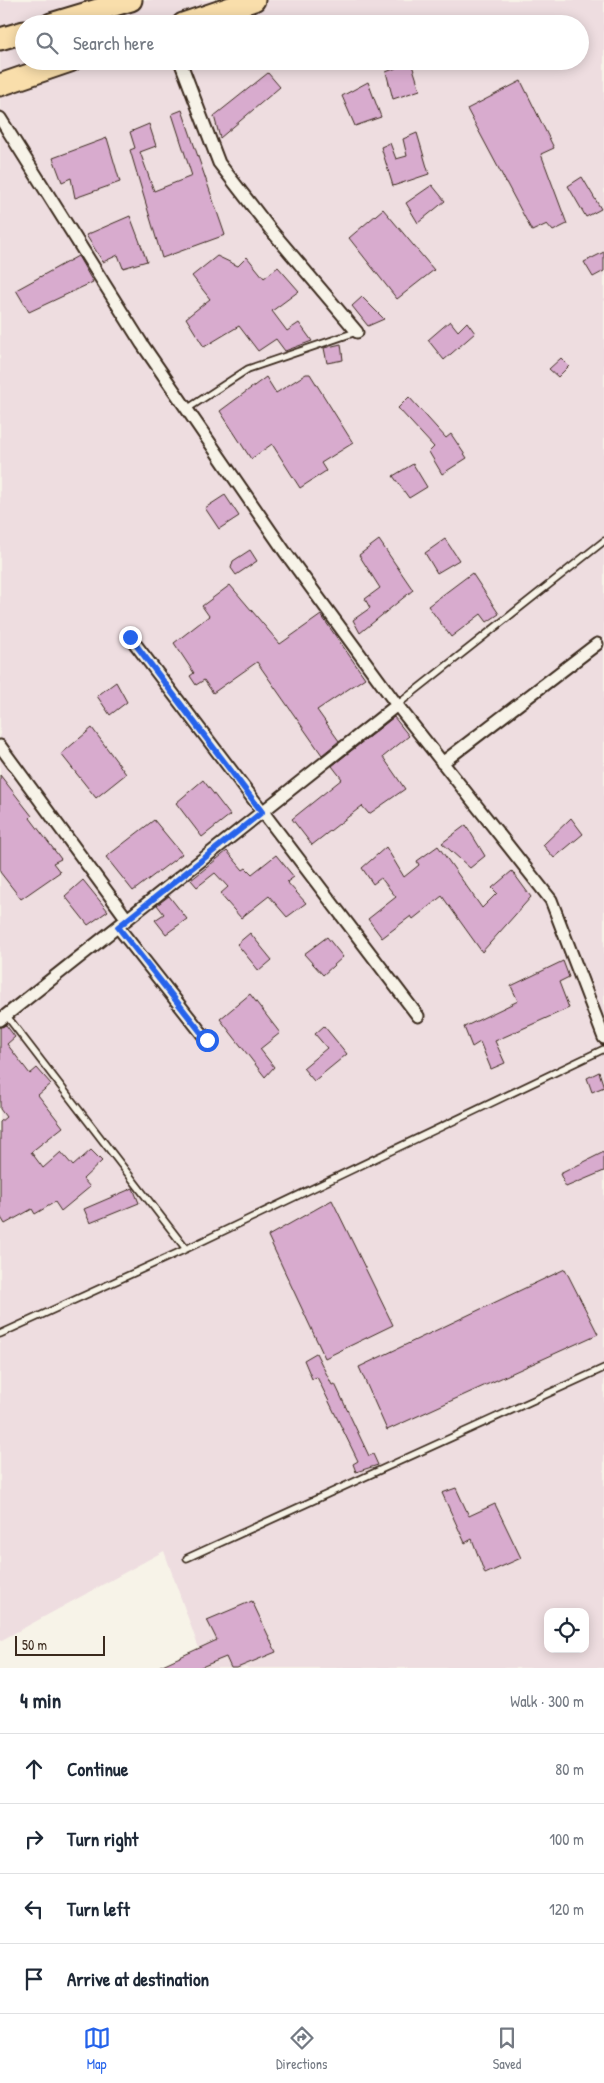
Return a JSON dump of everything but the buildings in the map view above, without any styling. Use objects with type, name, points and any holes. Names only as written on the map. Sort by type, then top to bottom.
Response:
[{"type":"highway","points":[[80,15],[131,0]]},
{"type":"highway","points":[[210,15],[254,0]]},
{"type":"highway","points":[[0,39],[15,35]]},
{"type":"highway","points":[[0,85],[44,70]]},
{"type":"street","points":[[183,70],[219,163],[270,229],[357,332]]},
{"type":"street","points":[[0,118],[142,344],[285,552],[397,705],[551,900],[604,1038]]},
{"type":"street","points":[[130,637],[418,1016]]},
{"type":"street","points":[[442,762],[597,644]]},
{"type":"street","points":[[3,1018],[397,705]]},
{"type":"street","points":[[0,746],[207,1040]]},
{"type":"lane","points":[[187,410],[248,369],[357,332]]},
{"type":"lane","points":[[397,705],[604,541]]},
{"type":"lane","points":[[3,1018],[186,1249]]},
{"type":"lane","points":[[0,1334],[186,1249],[604,1049]]},
{"type":"lane","points":[[187,1558],[604,1368]]},
{"type":"shaded area","points":[[0,0],[604,0],[604,1668],[206,1668],[164,1551],[0,1641]]},
{"type":"route","points":[[130,637],[262,812],[118,927],[207,1040]]}]
